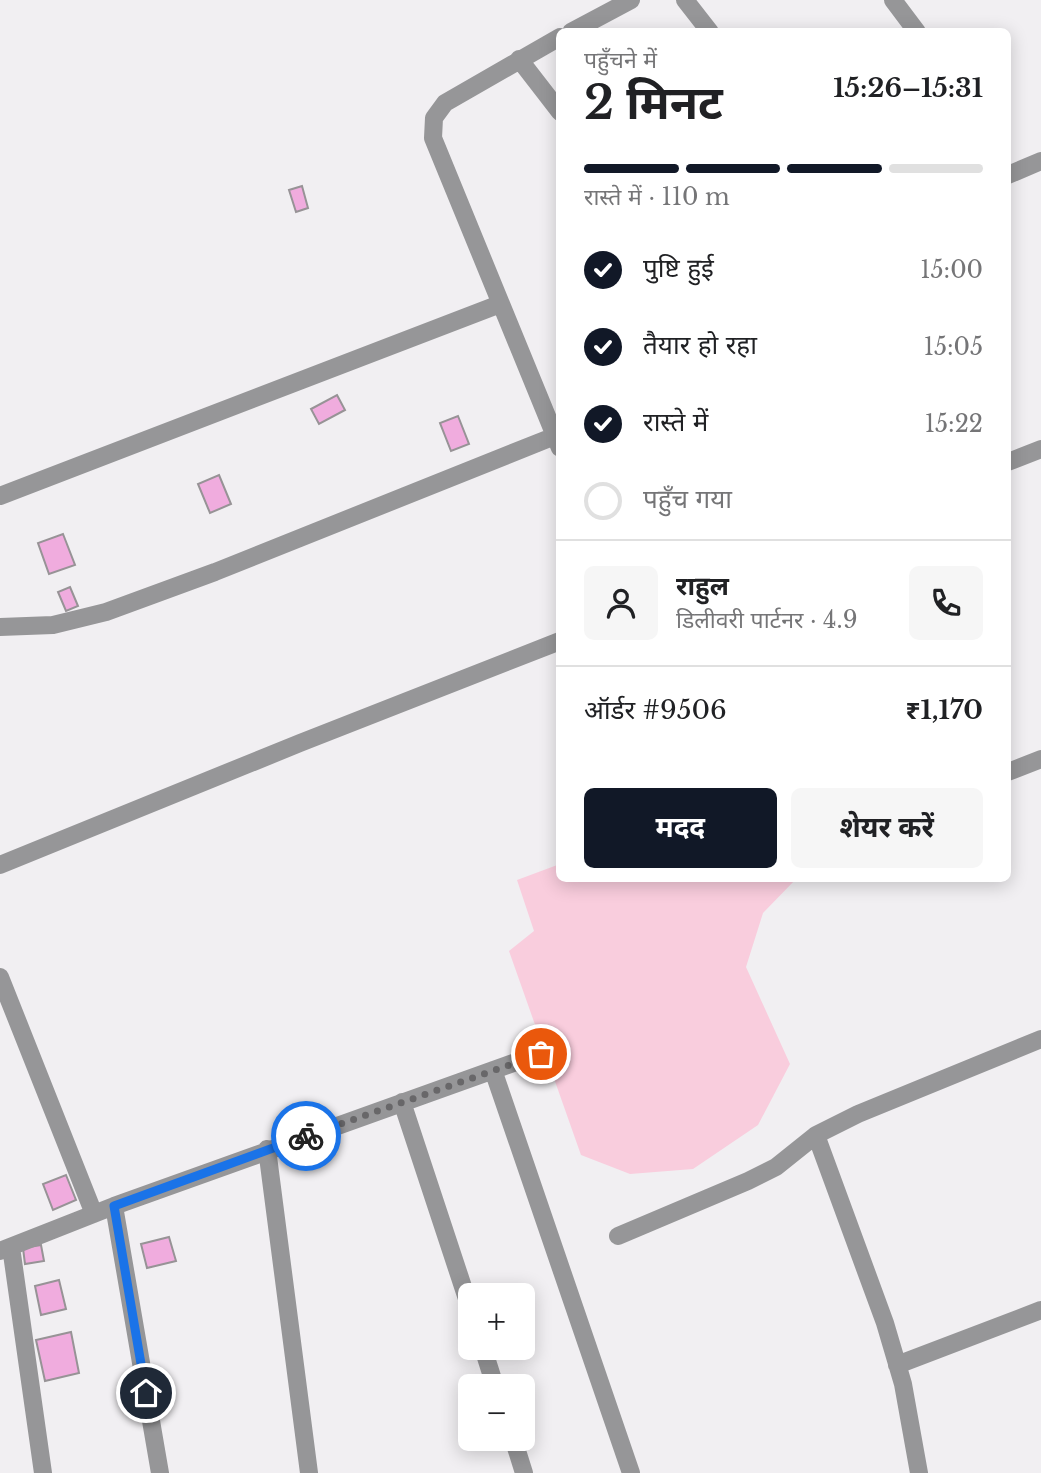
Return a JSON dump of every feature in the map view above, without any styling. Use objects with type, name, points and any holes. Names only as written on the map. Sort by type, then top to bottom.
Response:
[{"type":"street","points":[[578,28],[631,0]]},
{"type":"street","points":[[685,0],[707,28]]},
{"type":"street","points":[[893,0],[914,28]]},
{"type":"street","points":[[556,39],[445,103],[434,118],[433,138],[556,437]]},
{"type":"street","points":[[519,59],[556,107]]},
{"type":"street","points":[[1011,175],[1041,161]]},
{"type":"street","points":[[0,496],[500,304]]},
{"type":"street","points":[[0,627],[53,625],[106,612],[556,443]]},
{"type":"street","points":[[1011,461],[1041,449]]},
{"type":"street","points":[[0,865],[556,643]]},
{"type":"street","points":[[1011,771],[1041,759]]},
{"type":"street","points":[[0,977],[94,1214]]},
{"type":"street","points":[[618,1236],[776,1167],[816,1135],[902,1094],[1041,1039]]},
{"type":"street","points":[[43,1473],[6,1249],[267,1149],[541,1054]]},
{"type":"street","points":[[494,1070],[631,1473]]},
{"type":"street","points":[[402,1102],[462,1283]]},
{"type":"street","points":[[816,1135],[897,1364],[919,1473]]},
{"type":"street","points":[[267,1149],[309,1473]]},
{"type":"street","points":[[114,1206],[160,1473]]},
{"type":"street","points":[[897,1364],[1041,1310]]},
{"type":"street","points":[[517,1451],[524,1473]]},
{"type":"shaded area","points":[[556,865],[556,882],[793,882],[763,913],[746,967],[790,1064],[758,1125],[693,1169],[630,1174],[581,1155],[509,951],[534,931],[517,880]]},
{"type":"building","points":[[302,186],[308,208],[296,212],[289,190]]},
{"type":"building","points":[[337,395],[345,410],[319,424],[311,409]]},
{"type":"building","points":[[458,416],[469,444],[451,451],[440,423]]},
{"type":"building","points":[[219,475],[231,504],[210,513],[198,484]]},
{"type":"building","points":[[63,534],[75,565],[49,574],[38,543]]},
{"type":"building","points":[[70,587],[78,606],[66,611],[58,592]]},
{"type":"building","points":[[66,1175],[76,1200],[53,1210],[43,1184]]},
{"type":"building","points":[[169,1237],[176,1261],[147,1268],[141,1244]]},
{"type":"building","points":[[41,1245],[44,1261],[25,1264],[23,1248]]},
{"type":"building","points":[[59,1280],[66,1309],[41,1315],[35,1286]]},
{"type":"building","points":[[71,1332],[79,1373],[45,1381],[36,1340]]},
{"type":"way so far","points":[[306,1136],[541,1054]]},
{"type":"route","points":[[146,1393],[114,1206],[306,1136]]}]
